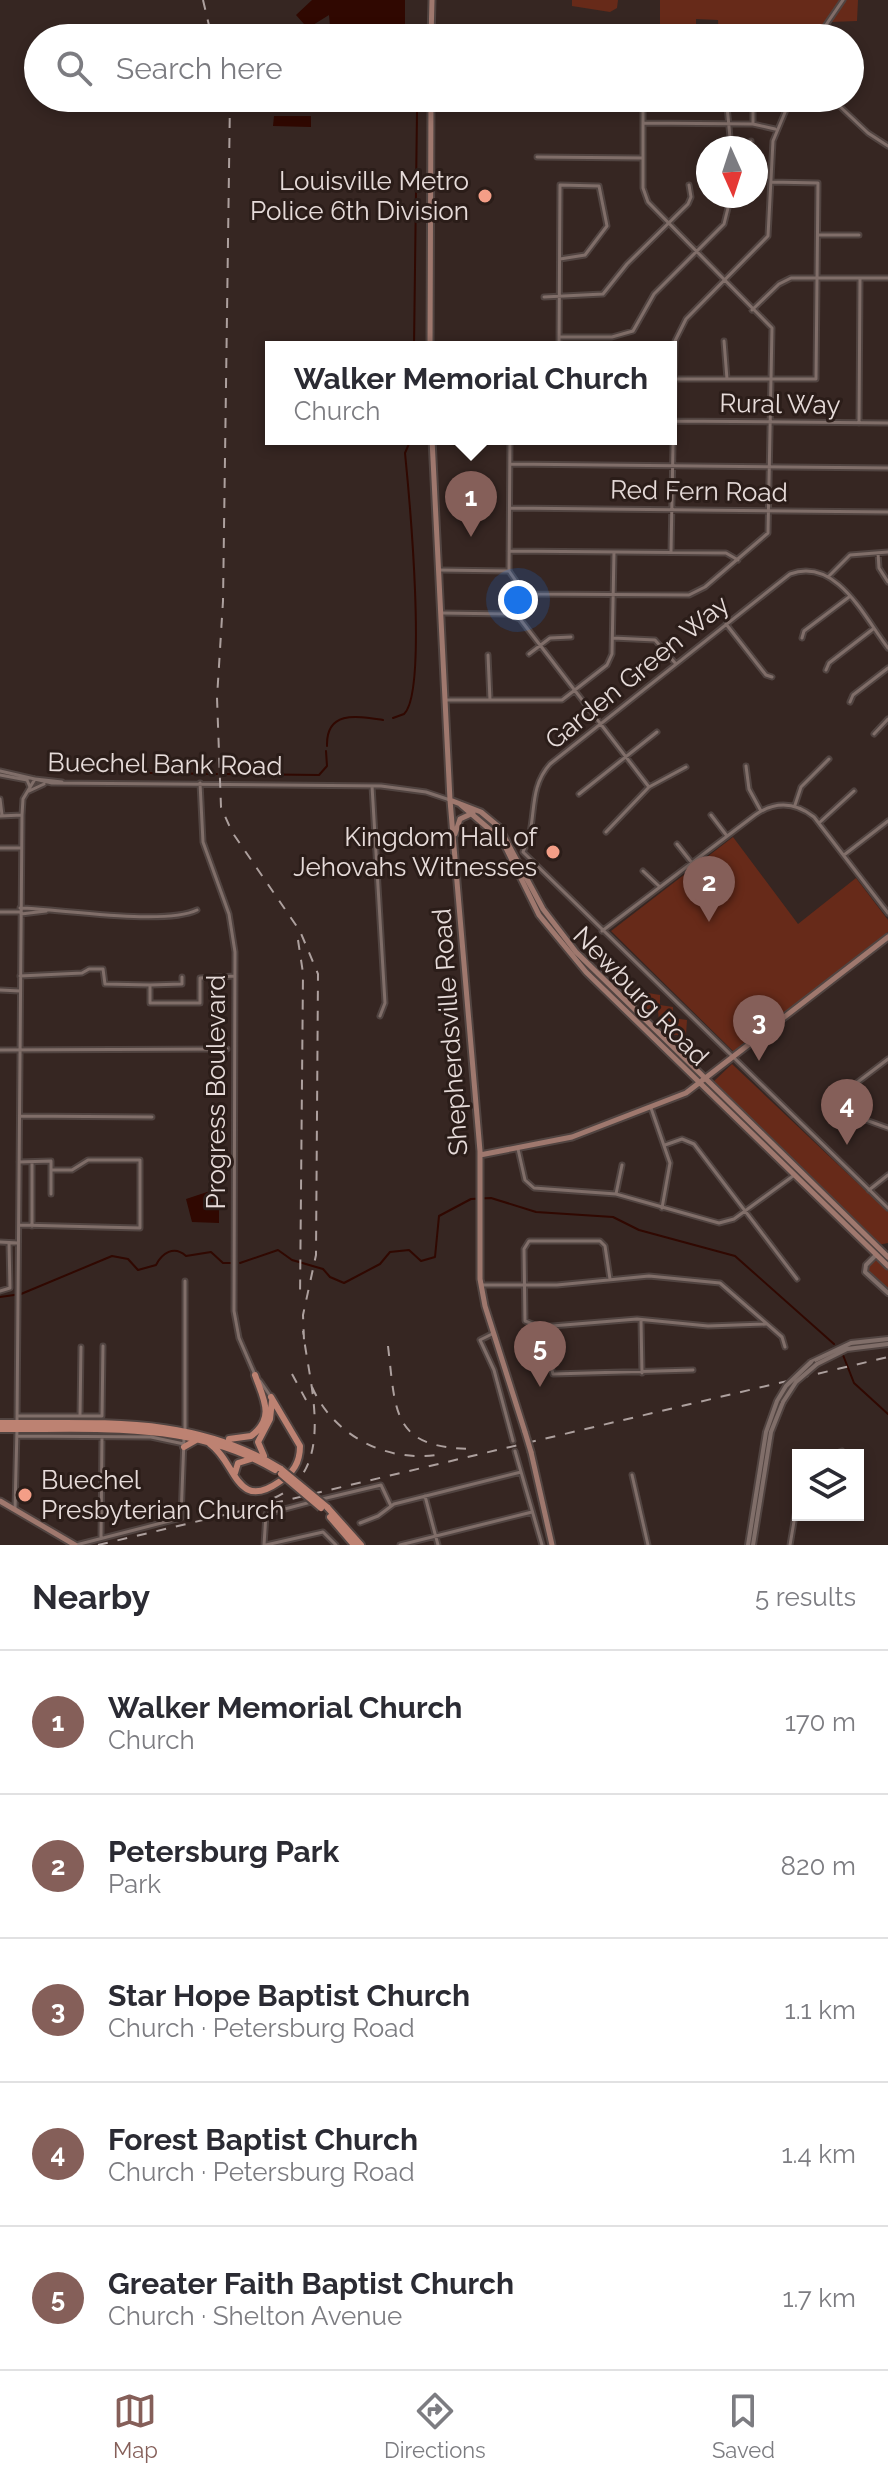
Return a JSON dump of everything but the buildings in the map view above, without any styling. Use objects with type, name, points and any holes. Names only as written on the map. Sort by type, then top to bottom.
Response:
[{"type":"main road","points":[[431,24],[432,0]]},
{"type":"main road","points":[[430,341],[431,112]]},
{"type":"main road","name":"Shepherdsville Road","points":[[432,445],[450,800],[480,1155],[481,1285],[531,1452],[552,1545]]},
{"type":"main road","name":"Newburg Road","points":[[450,800],[481,812],[499,827],[543,909],[562,936],[703,1083]]},
{"type":"main road","name":"Newburg Road","points":[[459,803],[502,840],[539,914],[562,945],[879,1253],[888,1266]]},
{"type":"main road","points":[[454,839],[460,819],[473,813]]},
{"type":"main road","points":[[480,1155],[572,1137],[651,1108],[703,1083],[888,937]]},
{"type":"main road","name":"Newburg Road","points":[[879,1253],[888,1257]]},
{"type":"main road","points":[[0,1427],[137,1424],[218,1438],[244,1439],[261,1427],[267,1408],[255,1375]]},
{"type":"main road","points":[[264,1462],[258,1444],[270,1419],[271,1397]]},
{"type":"main road","points":[[184,1446],[191,1441],[204,1440],[224,1456],[245,1489],[260,1491],[277,1484],[296,1466],[299,1440],[271,1397]]},
{"type":"main road","points":[[185,1432],[264,1462]]},
{"type":"main road","points":[[218,1438],[279,1471],[324,1508],[361,1545]]},
{"type":"main road","points":[[235,1477],[241,1461],[264,1462]]},
{"type":"main road","points":[[0,1501],[76,1545]]},
{"type":"main road","points":[[324,1508],[354,1545]]},
{"type":"street","points":[[827,24],[843,0]]},
{"type":"street","points":[[510,445],[509,571],[520,587],[531,594],[695,594],[768,535],[772,328],[668,224],[644,195],[643,112]]},
{"type":"street","points":[[728,112],[731,136]]},
{"type":"street","points":[[753,112],[753,124]]},
{"type":"street","points":[[676,341],[680,328],[768,236],[775,129],[784,112]]},
{"type":"street","points":[[846,112],[868,133],[888,146]]},
{"type":"street","points":[[643,123],[753,124],[775,129]]},
{"type":"street","points":[[537,157],[642,158]]},
{"type":"street","points":[[677,378],[816,379],[818,183],[771,182]]},
{"type":"street","points":[[559,341],[560,185],[599,186],[607,226],[585,255],[560,259]]},
{"type":"street","points":[[544,297],[603,294],[690,200],[689,185]]},
{"type":"street","points":[[559,337],[612,337],[631,332],[654,294],[726,222],[729,208]]},
{"type":"street","points":[[818,235],[859,235]]},
{"type":"street","points":[[859,423],[860,277]]},
{"type":"street","points":[[752,310],[784,280],[888,278]]},
{"type":"street","points":[[724,341],[727,379]]},
{"type":"street","name":"Rural Way","points":[[677,421],[888,423]]},
{"type":"street","points":[[671,552],[672,445]]},
{"type":"street","points":[[510,464],[888,468]]},
{"type":"street","name":"Red Fern Road","points":[[510,508],[888,512]]},
{"type":"street","points":[[509,551],[730,553],[738,560]]},
{"type":"street","points":[[447,700],[558,701],[577,690],[611,661],[614,552]]},
{"type":"street","points":[[878,552],[879,568],[888,582]]},
{"type":"street","points":[[888,552],[850,555],[829,576],[888,648]]},
{"type":"street","points":[[439,570],[509,571]]},
{"type":"street","name":"Garden Green Way","points":[[602,931],[523,852],[532,836],[534,796],[542,774],[790,574],[809,570],[829,576]]},
{"type":"street","points":[[802,638],[804,631],[849,597]]},
{"type":"street","points":[[442,613],[514,615],[577,690],[649,787]]},
{"type":"street","points":[[726,624],[766,675],[772,677]]},
{"type":"street","points":[[826,670],[829,663],[873,629]]},
{"type":"street","points":[[529,654],[552,637],[571,637]]},
{"type":"street","points":[[613,638],[655,640],[676,664]]},
{"type":"street","points":[[488,655],[490,700]]},
{"type":"street","points":[[850,702],[853,695],[888,668]]},
{"type":"street","points":[[874,734],[888,719]]},
{"type":"street","points":[[579,794],[657,732]]},
{"type":"street","points":[[795,806],[801,787],[829,759]]},
{"type":"street","points":[[746,766],[749,789],[761,811]]},
{"type":"street","points":[[606,832],[649,787],[686,767]]},
{"type":"street","points":[[0,773],[62,782]]},
{"type":"street","points":[[0,773],[27,780],[28,790],[47,783]]},
{"type":"street","name":"Buechel Bank Road","points":[[15,1509],[21,848],[22,815],[28,790],[35,779],[47,783],[372,786],[426,792],[450,800]]},
{"type":"street","name":"Progress Boulevard","points":[[200,783],[201,832],[232,926],[235,976],[234,1295],[239,1338],[255,1375],[271,1397]]},
{"type":"street","points":[[372,786],[385,1003],[380,1016]]},
{"type":"street","points":[[819,823],[854,791]]},
{"type":"street","points":[[0,799],[1,816],[22,815]]},
{"type":"street","points":[[888,913],[819,823],[795,806],[778,805],[761,811],[602,931],[888,1208]]},
{"type":"street","points":[[711,815],[727,836]]},
{"type":"street","points":[[844,855],[888,821]]},
{"type":"street","points":[[677,844],[692,863]]},
{"type":"street","points":[[0,848],[21,848]]},
{"type":"street","points":[[643,871],[660,887]]},
{"type":"street","points":[[0,912],[49,910],[186,915],[197,910]]},
{"type":"street","points":[[20,976],[103,969],[105,984],[150,985],[182,984],[182,977]]},
{"type":"street","points":[[150,985],[150,1003],[200,1003],[200,978],[235,976]]},
{"type":"street","points":[[0,990],[20,991]]},
{"type":"street","points":[[0,1050],[227,1049]]},
{"type":"street","points":[[888,1059],[842,1094],[863,1119],[888,1128]]},
{"type":"street","points":[[651,1108],[670,1168],[662,1208]]},
{"type":"street","points":[[19,1116],[152,1117]]},
{"type":"street","points":[[665,1145],[682,1139],[693,1143],[797,1279]]},
{"type":"street","points":[[518,1149],[525,1180],[531,1186],[616,1194],[723,1223],[746,1211],[797,1173]]},
{"type":"street","points":[[18,1225],[140,1228],[140,1160],[88,1160],[72,1170],[51,1170]]},
{"type":"street","points":[[19,1162],[51,1161],[51,1194]]},
{"type":"street","points":[[32,1162],[32,1226]]},
{"type":"street","points":[[616,1194],[622,1165]]},
{"type":"street","points":[[869,1190],[888,1175]]},
{"type":"street","points":[[610,1279],[605,1246],[600,1241],[531,1240],[524,1249],[524,1319],[530,1326],[540,1327],[642,1319],[766,1324]]},
{"type":"street","points":[[0,1242],[18,1243]]},
{"type":"street","points":[[0,1291],[10,1288],[9,1243]]},
{"type":"street","points":[[888,1246],[866,1265],[865,1272],[888,1293]]},
{"type":"street","points":[[481,1285],[664,1276],[720,1283],[784,1339],[785,1347]]},
{"type":"street","points":[[76,1545],[182,1516],[185,1281]]},
{"type":"street","points":[[750,1325],[755,1312]]},
{"type":"street","points":[[642,1319],[642,1373]]},
{"type":"street","points":[[540,1327],[553,1374],[693,1370]]},
{"type":"street","name":"Shepherdsville Road","points":[[494,1333],[480,1340],[494,1370],[513,1441]]},
{"type":"street","points":[[751,1545],[771,1432],[786,1386],[811,1362],[841,1346],[888,1341]]},
{"type":"street","points":[[780,1401],[817,1364],[847,1349],[888,1341]]},
{"type":"street","points":[[17,1426],[103,1414],[103,1346]]},
{"type":"street","points":[[80,1416],[81,1347]]},
{"type":"street","points":[[17,1426],[102,1437],[151,1437],[184,1446]]},
{"type":"street","points":[[101,1538],[102,1437]]},
{"type":"street","points":[[515,1451],[542,1545]]},
{"type":"street","points":[[360,1523],[376,1518],[391,1506],[521,1472]]},
{"type":"street","points":[[632,1475],[648,1545]]},
{"type":"street","points":[[336,1545],[323,1532],[265,1545],[268,1512],[381,1485],[391,1506]]},
{"type":"street","points":[[425,1496],[438,1545]]},
{"type":"street","points":[[400,1545],[532,1512]]},
{"type":"street","points":[[790,1545],[794,1521]]},
{"type":"shaded area","points":[[312,0],[405,0],[405,24],[330,24],[329,15],[315,24],[304,24],[296,15]]},
{"type":"shaded area","points":[[572,0],[618,0],[617,8],[610,12],[572,6]]},
{"type":"shaded area","points":[[660,0],[858,0],[857,21],[830,24],[718,24],[718,20],[696,19],[696,24],[660,24]]},
{"type":"shaded area","points":[[274,116],[311,116],[311,127],[273,126]]},
{"type":"shaded area","points":[[733,837],[798,924],[856,878],[888,920],[888,932],[734,1052],[611,931]]},
{"type":"shaded area","points":[[648,993],[660,995],[660,1005],[673,1007],[673,1018],[687,1020],[686,1035],[672,1035],[672,1024],[659,1022],[658,1011],[645,1009]]},
{"type":"shaded area","points":[[732,1064],[888,1212],[888,1243],[878,1245],[712,1083]]},
{"type":"shaded area","points":[[219,1188],[219,1223],[192,1222],[186,1199]]},
{"type":"shaded area","points":[[877,1260],[888,1268],[888,1290],[868,1271],[871,1261]]},
{"type":"waterway","points":[[414,341],[417,112]]},
{"type":"waterway","points":[[393,718],[404,714],[411,698],[415,670],[415,590],[405,453],[408,445]]},
{"type":"waterway","points":[[327,746],[328,734],[337,721],[354,717],[383,720]]},
{"type":"waterway","points":[[221,774],[319,775],[327,766],[326,751]]},
{"type":"waterway","points":[[150,773],[217,774]]},
{"type":"waterway","points":[[240,1263],[278,1250],[292,1260],[323,1269],[330,1277],[344,1283],[380,1264],[390,1252],[409,1250],[421,1261],[435,1257],[439,1216],[471,1199],[491,1198],[536,1212],[613,1217],[639,1230],[735,1256],[834,1344]]},
{"type":"waterway","points":[[0,1297],[21,1294],[112,1256],[128,1259],[138,1270],[156,1265],[165,1254],[173,1251],[186,1256],[211,1252],[223,1263],[231,1263]]},
{"type":"waterway","points":[[843,1355],[854,1383],[888,1414]]},
{"type":"railway","points":[[203,0],[209,24]]},
{"type":"railway","points":[[230,112],[223,601],[217,698],[221,807],[232,832],[300,931],[318,974],[316,1255],[303,1315],[304,1340]]},
{"type":"railway","points":[[298,940],[303,973],[300,1299]]},
{"type":"railway","points":[[274,1498],[294,1485],[306,1468],[313,1447],[313,1400],[303,1331]]},
{"type":"railway","points":[[388,1346],[393,1391],[403,1423],[413,1434],[427,1442],[473,1449]]},
{"type":"railway","points":[[98,1545],[888,1357]]},
{"type":"railway","points":[[292,1374],[306,1400]]},
{"type":"railway","points":[[312,1387],[333,1419],[363,1442],[398,1454],[436,1455]]},
{"type":"place","name":"Louisville Metro Police 6th Division","points":[[485,196]]},
{"type":"place","name":"Walker Memorial Church","points":[[471,537]]},
{"type":"place","name":"Kingdom Hall of Jehovahs Witnesses","points":[[553,852]]},
{"type":"place","name":"Petersburg Park","points":[[709,922]]},
{"type":"place","name":"Star Hope Baptist Church","points":[[759,1061]]},
{"type":"place","name":"Forest Baptist Church","points":[[847,1145]]},
{"type":"place","name":"Greater Faith Baptist Church","points":[[540,1387]]},
{"type":"place","name":"Buechel Presbyterian Church","points":[[25,1495]]}]
